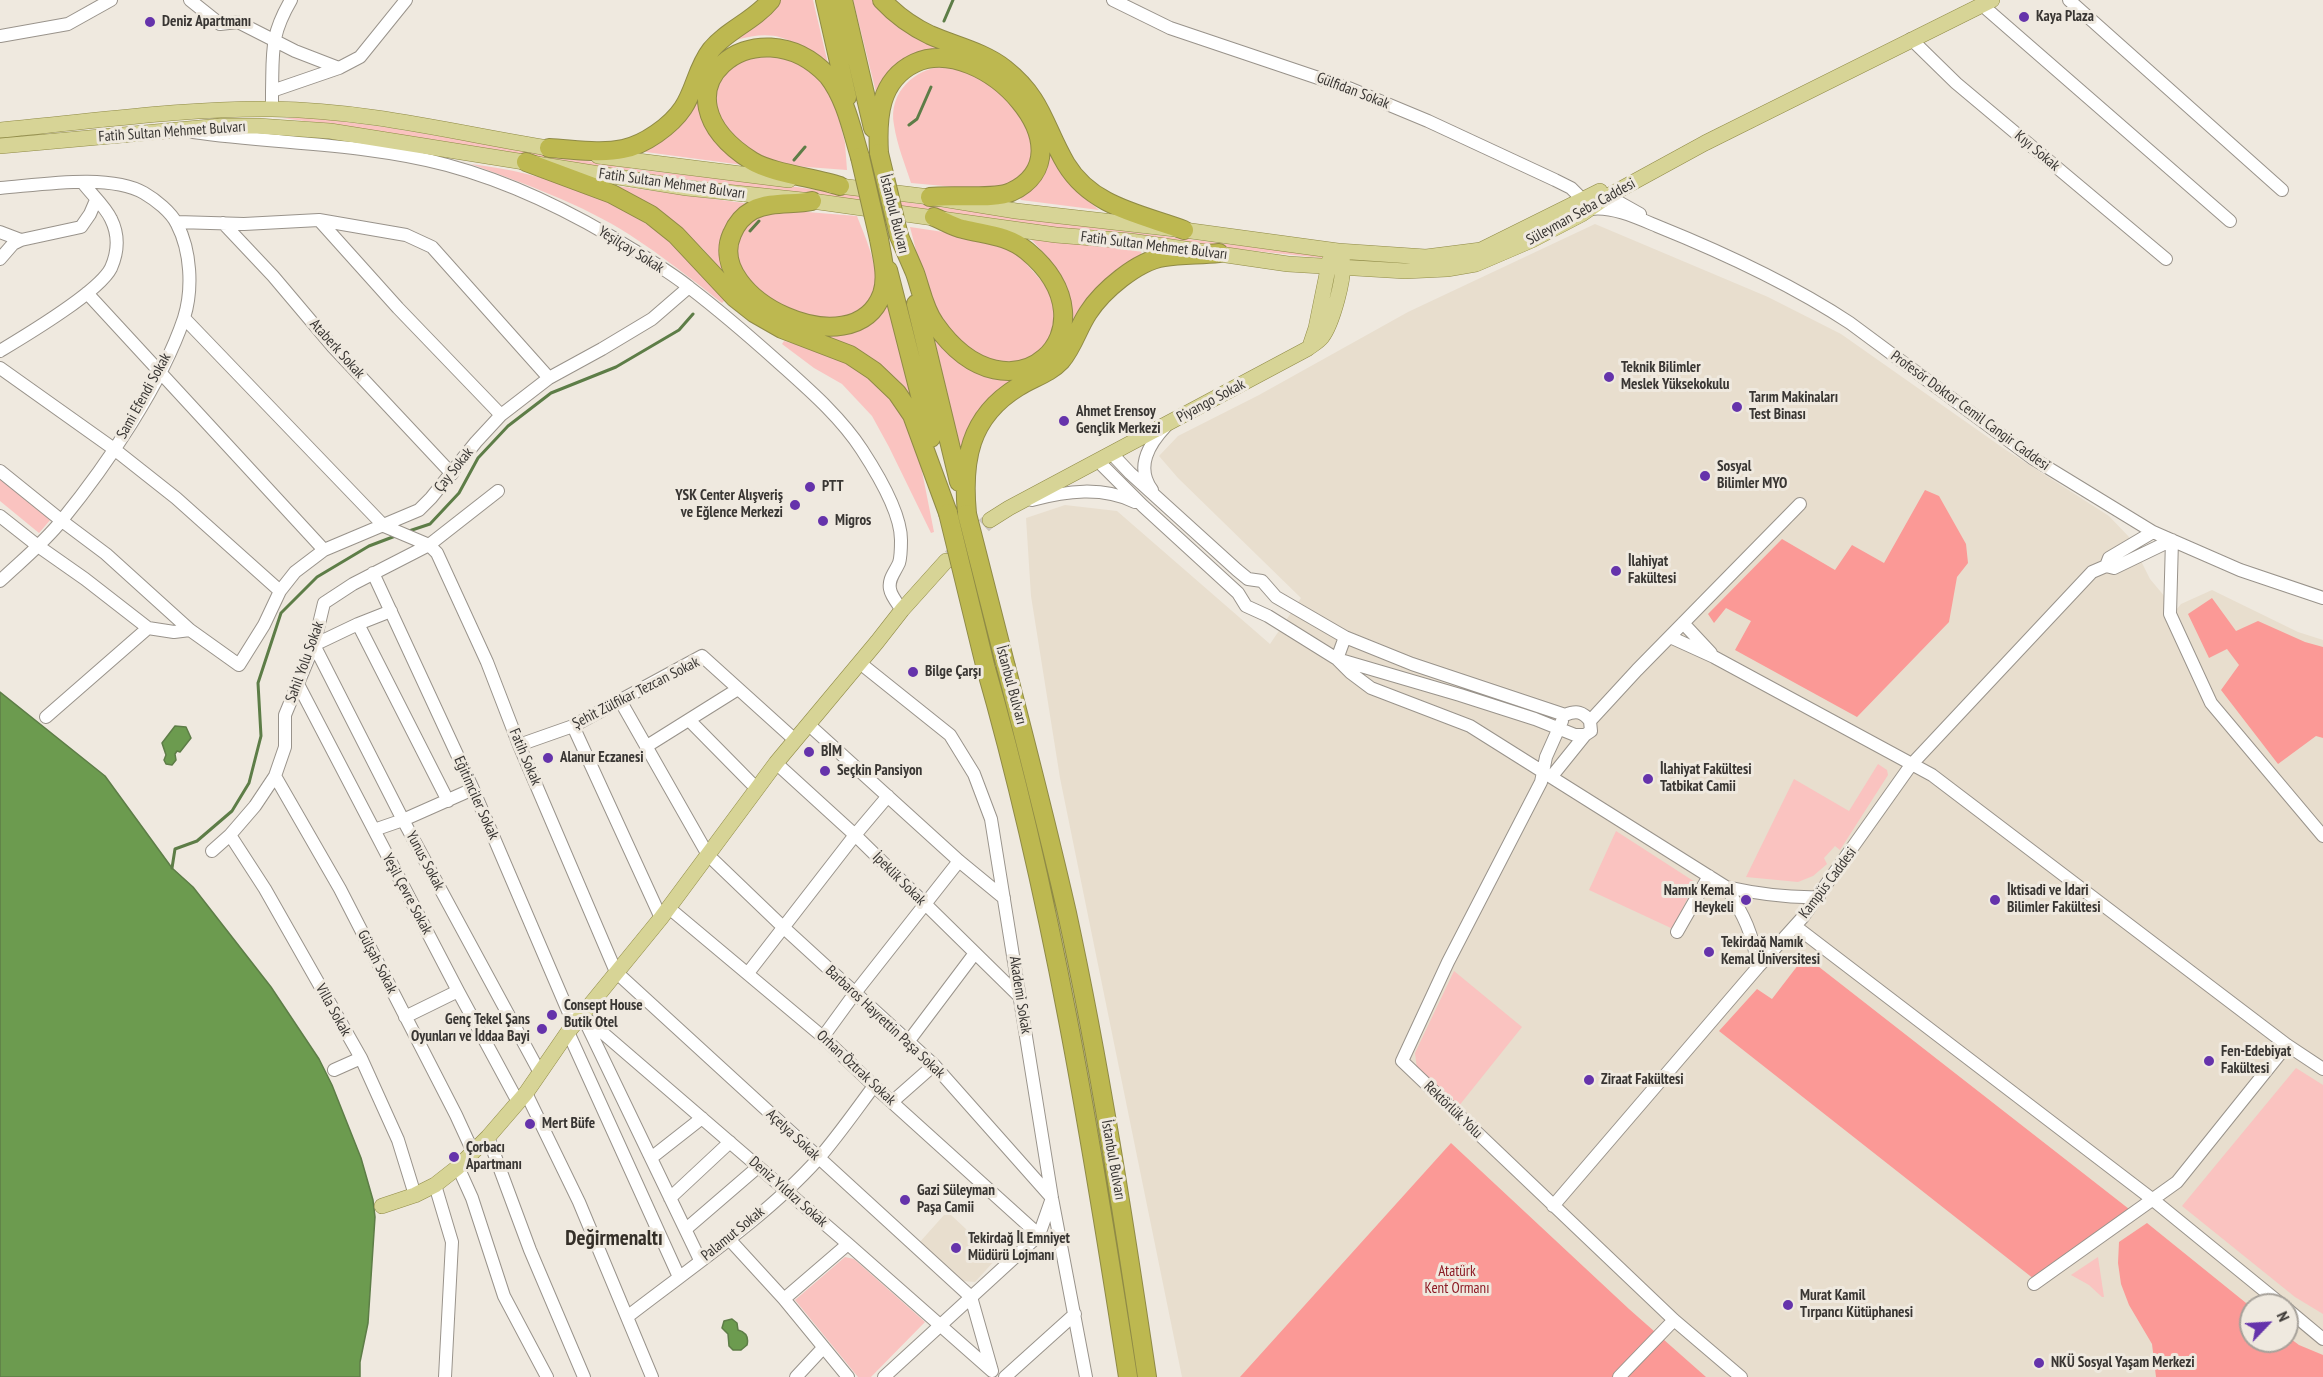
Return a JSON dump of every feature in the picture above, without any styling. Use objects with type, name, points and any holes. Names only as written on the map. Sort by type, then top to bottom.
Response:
[{"type":"highway","points":[[549,148],[624,149],[660,131],[674,120],[682,109],[699,69],[713,48],[757,15],[771,0]]},
{"type":"highway","name":"İstanbul Bulvarı","points":[[825,0],[879,239],[919,386],[948,513],[1006,737],[1065,998],[1096,1171],[1128,1377]]},
{"type":"highway","name":"İstanbul Bulvarı","points":[[843,0],[967,514],[1047,827],[1089,1022],[1115,1166],[1147,1377]]},
{"type":"highway","points":[[882,0],[907,21],[928,34],[983,56],[1005,69],[1040,107],[1067,166],[1083,185],[1097,196],[1125,211],[1184,230]]},
{"type":"highway","points":[[840,186],[755,163],[731,145],[719,132],[711,119],[707,106],[707,93],[715,67],[731,50],[754,41],[766,39],[796,48],[813,60],[828,76],[840,96],[860,157]]},
{"type":"highway","points":[[879,153],[877,123],[883,97],[898,73],[909,66],[932,58],[962,61],[1006,87],[1027,112],[1039,138],[1040,158],[1031,177],[1013,192],[1004,195],[930,197]]},
{"type":"highway","points":[[526,162],[612,194],[651,215],[676,235],[735,298],[754,313],[782,329],[850,355],[874,370],[897,393],[912,415],[948,513]]},
{"type":"highway","points":[[812,201],[772,205],[752,211],[738,223],[730,238],[728,255],[736,277],[751,295],[772,308],[802,322],[824,327],[838,327],[861,319],[869,313],[882,293],[884,267],[879,239]]},
{"type":"highway","points":[[899,236],[927,310],[939,330],[956,348],[982,366],[999,372],[1025,369],[1036,364],[1053,348],[1063,327],[1063,304],[1048,274],[1029,253],[1007,239],[963,229],[934,217]]},
{"type":"highway","points":[[967,514],[966,460],[976,430],[995,404],[1060,362],[1088,312],[1101,297],[1130,272],[1163,257],[1219,253]]},
{"type":"main road","name":"Süleyman Seba Caddesi","points":[[1336,267],[1424,270],[1476,264],[1532,240],[1604,194],[1987,2]]},
{"type":"main road","name":"Fatih Sultan Mehmet Bulvarı","points":[[0,130],[180,113],[272,109],[387,121],[675,167],[930,197],[1016,211],[1184,230],[1338,251]]},
{"type":"main road","name":"Fatih Sultan Mehmet Bulvarı","points":[[0,146],[171,129],[258,126],[330,131],[687,188],[812,201],[1056,235],[1130,241],[1288,264],[1336,267]]},
{"type":"main road","name":"Süleyman Seba Caddesi","points":[[1338,251],[1426,257],[1468,253],[1492,246],[1588,205]]},
{"type":"main road","points":[[1336,267],[1343,262],[1338,251]]},
{"type":"main road","name":"Piyango Sokak","points":[[990,520],[1307,349],[1321,339],[1328,327],[1336,267]]},
{"type":"main road","points":[[382,1206],[415,1195],[435,1185],[458,1167],[488,1137],[522,1097],[575,1024],[665,913],[776,763],[902,610],[946,561]]},
{"type":"street","points":[[0,36],[68,24],[111,0]]},
{"type":"street","points":[[190,0],[220,24],[238,22],[273,40],[339,68]]},
{"type":"street","points":[[272,109],[273,40],[283,12],[291,0]]},
{"type":"street","points":[[272,90],[339,68],[360,57],[406,0]]},
{"type":"street","name":"Gülfidan Sokak","points":[[1113,0],[1170,28],[1351,89],[1428,121],[1571,188],[1588,205]]},
{"type":"street","points":[[2069,0],[2282,190]]},
{"type":"street","points":[[1987,2],[2230,221]]},
{"type":"street","name":"Kıyı Sokak","points":[[1911,39],[1956,83],[2166,259]]},
{"type":"street","name":"Yeşilçay Sokak","points":[[171,129],[388,154],[446,165],[525,191],[600,229],[689,287],[801,383],[849,432],[862,450],[882,482],[896,516],[901,538],[900,561],[892,575],[890,592],[902,610]]},
{"type":"street","name":"Sami Efendi Sokak","points":[[0,188],[101,182],[125,186],[144,193],[165,208],[177,222],[185,246],[189,287],[184,318],[160,373],[114,449],[62,521],[0,580]]},
{"type":"street","points":[[0,351],[87,293],[110,270],[118,246],[111,219],[83,183]]},
{"type":"street","name":"Profesör Doktor Cemil Cangir Caddesi","points":[[1604,194],[1656,226]]},
{"type":"street","points":[[0,259],[13,244],[21,240],[81,227],[96,200]]},
{"type":"street","name":"Profesör Doktor Cemil Cangir Caddesi","points":[[1588,205],[1613,210],[1692,240],[1823,305],[2032,459],[2153,532],[2240,570],[2323,598]]},
{"type":"street","points":[[177,222],[319,220],[406,235],[432,246],[549,378]]},
{"type":"street","points":[[319,220],[398,308],[501,415]]},
{"type":"street","name":"Ataberk Sokak","points":[[223,223],[273,276],[333,347],[452,474]]},
{"type":"street","points":[[0,232],[21,240]]},
{"type":"street","name":"Çay Sokak","points":[[190,630],[239,665],[264,625],[280,591],[295,572],[324,550],[419,510],[501,415],[549,378],[652,319],[689,287]]},
{"type":"street","points":[[87,293],[324,550]]},
{"type":"street","points":[[184,318],[384,526],[429,545]]},
{"type":"street","points":[[0,368],[114,449],[176,498],[280,591]]},
{"type":"street","points":[[1160,500],[1148,485],[1143,468],[1149,449],[1166,425]]},
{"type":"street","points":[[1105,457],[1160,500],[1248,579],[1262,581],[1276,597],[1345,637],[1403,661],[1565,715]]},
{"type":"street","points":[[1105,457],[1143,506],[1238,593],[1246,606],[1255,609],[1337,659],[1371,688],[1470,726],[1726,887],[1790,898],[1819,897]]},
{"type":"street","points":[[0,471],[106,554],[190,630]]},
{"type":"street","name":"Sahil Yolu Sokak","points":[[212,851],[255,806],[275,776],[285,747],[285,715],[299,686],[314,645],[324,603],[353,584],[429,545],[498,491]]},
{"type":"street","points":[[1019,503],[1078,492],[1096,492],[1123,496],[1143,506]]},
{"type":"street","points":[[1590,722],[1800,504]]},
{"type":"street","points":[[0,516],[148,628],[174,632],[190,630]]},
{"type":"street","points":[[2153,532],[2109,558],[2106,566],[2114,568],[2172,540],[2170,614],[2211,703],[2323,836]]},
{"type":"street","name":"Fatih Sokak","points":[[429,545],[437,553],[487,662],[519,745],[616,972]]},
{"type":"street","name":"Kampüs Caddesi","points":[[1553,1206],[1758,967],[1796,926],[1819,897],[1911,765],[2092,572],[2106,566]]},
{"type":"street","name":"Eğitimciler Sokak","points":[[373,573],[473,789],[575,1024]]},
{"type":"street","points":[[1238,593],[1241,584],[1248,579]]},
{"type":"street","points":[[1255,609],[1267,604],[1270,592]]},
{"type":"street","points":[[314,645],[391,611]]},
{"type":"street","points":[[1683,623],[1714,657]]},
{"type":"street","points":[[358,624],[448,801]]},
{"type":"street","points":[[46,717],[148,628]]},
{"type":"street","points":[[1337,659],[1345,637]]},
{"type":"street","points":[[1670,637],[1714,657],[1932,776],[1955,791],[2287,1045],[2323,1069]]},
{"type":"street","name":"Yunus Sokak","points":[[314,645],[403,820],[540,1073]]},
{"type":"street","name":"Şehit Zülfikar Tezcan Sokak","points":[[519,745],[573,726],[702,656],[795,740]]},
{"type":"street","points":[[1337,659],[1460,695],[1575,735],[1585,735]]},
{"type":"street","name":"Akademi Sokak","points":[[860,663],[946,731],[962,754],[983,794],[991,819],[1052,1198],[1086,1377]]},
{"type":"street","name":"Yeşil Çevre Sokak","points":[[299,686],[458,991],[522,1097],[579,1202],[652,1377]]},
{"type":"street","points":[[647,746],[738,689]]},
{"type":"street","name":"Barbaros Hayrettin Paşa Sokak","points":[[621,702],[708,855],[934,1065],[1052,1198]]},
{"type":"street","points":[[1571,712],[1581,713],[1590,722],[1591,731],[1548,774],[1546,757],[1565,715],[1571,712]]},
{"type":"street","points":[[690,721],[757,789]]},
{"type":"street","points":[[808,724],[959,861],[1004,898]]},
{"type":"street","points":[[573,726],[665,913]]},
{"type":"street","name":"İpeklik Sokak","points":[[776,763],[855,835],[1020,997]]},
{"type":"street","name":"Rektörlük Yolu","points":[[1548,774],[1540,782],[1448,962],[1402,1061],[1674,1320],[1741,1377]]},
{"type":"street","name":"Gülşah Sokak","points":[[275,776],[340,890],[473,1152]]},
{"type":"street","points":[[374,830],[403,820],[473,789]]},
{"type":"street","points":[[748,973],[888,796]]},
{"type":"street","name":"Villa Sokak","points":[[230,834],[266,889],[360,1058],[398,1140],[415,1195]]},
{"type":"street","points":[[823,1036],[959,861]]},
{"type":"street","points":[[1677,932],[1709,876]]},
{"type":"street","points":[[1726,887],[1740,909],[1754,939],[1758,967]]},
{"type":"street","name":"Orhan Öztrak Sokak","points":[[665,913],[748,973],[823,1036],[874,1086],[1039,1235]]},
{"type":"street","points":[[1796,926],[2152,1199],[2267,1293]]},
{"type":"street","points":[[908,1042],[975,953]]},
{"type":"street","name":"Açelya Sokak","points":[[616,972],[971,1297]]},
{"type":"street","points":[[405,1017],[458,991]]},
{"type":"street","points":[[575,1024],[651,1158],[700,1260]]},
{"type":"street","points":[[575,1024],[679,1277]]},
{"type":"street","name":"Deniz Yıldızı Sokak","points":[[575,1024],[702,1118],[848,1244],[993,1374]]},
{"type":"street","points":[[2034,1284],[2177,1182],[2287,1045]]},
{"type":"street","points":[[334,1070],[360,1058]]},
{"type":"street","points":[[892,1102],[934,1065]]},
{"type":"street","name":"Palamut Sokak","points":[[627,1317],[729,1239],[786,1190],[818,1159],[874,1086]]},
{"type":"street","points":[[651,1158],[702,1118]]},
{"type":"street","points":[[488,1137],[530,1250],[584,1377]]},
{"type":"street","points":[[670,1197],[729,1142]]},
{"type":"street","points":[[458,1167],[472,1198],[504,1296],[547,1377]]},
{"type":"street","points":[[686,1229],[758,1167]]},
{"type":"street","points":[[435,1185],[452,1242],[445,1377]]},
{"type":"street","points":[[884,1377],[1039,1235],[1052,1198]]},
{"type":"street","points":[[729,1239],[784,1299],[848,1377]]},
{"type":"street","points":[[784,1299],[848,1244]]},
{"type":"street","points":[[971,1297],[993,1374]]},
{"type":"street","points":[[1005,1377],[1075,1314]]},
{"type":"street","points":[[1619,1377],[1674,1320]]},
{"type":"street","points":[[2299,1320],[2323,1339]]},
{"type":"street","points":[[796,1377],[823,1348]]},
{"type":"shaded area","points":[[776,0],[813,0],[829,68],[787,39],[764,35],[736,40],[735,37]]},
{"type":"shaded area","points":[[853,0],[873,0],[953,50],[943,52],[877,96]]},
{"type":"shaded area","points":[[749,47],[814,69],[835,103],[845,143],[847,170],[767,162],[738,143],[715,112],[717,75]]},
{"type":"shaded area","points":[[944,66],[965,70],[1004,93],[1033,135],[1032,166],[1007,187],[977,189],[911,183],[895,132],[893,113],[895,102],[906,84],[914,77],[933,68]]},
{"type":"shaded area","points":[[702,90],[710,124],[717,141],[743,165],[638,151],[651,146],[669,134],[683,120]]},
{"type":"shaded area","points":[[282,118],[316,118],[385,127],[641,170],[789,186],[1323,256],[1322,258],[1152,240],[896,208],[597,166]]},
{"type":"shaded area","points":[[1045,133],[1079,193],[1099,210],[1021,200],[1019,196],[1028,191],[1039,178]]},
{"type":"shaded area","points":[[471,164],[554,181],[608,202],[633,215],[679,249],[725,300],[722,303],[677,268],[612,224],[553,195]]},
{"type":"shaded area","points":[[610,185],[751,204],[734,218],[722,235],[723,260],[738,290],[703,249],[671,220]]},
{"type":"shaded area","points":[[782,210],[857,216],[872,257],[876,279],[872,298],[857,317],[813,318],[781,305],[759,292],[739,268],[734,246],[753,216]]},
{"type":"shaded area","name":"Tekirdağ Namık Kemal Üniversitesi","points":[[1595,224],[1768,297],[1841,334],[2006,450],[2109,516],[2129,537],[2150,579],[2176,610],[2181,604],[2212,590],[2298,632],[2323,640],[2323,1377],[1182,1377],[1060,778],[1031,596],[1026,518],[1065,505],[1117,511],[1270,644],[1301,598],[1178,478],[1159,456],[1178,436],[1259,395],[1408,312]]},
{"type":"shaded area","points":[[910,227],[990,239],[1015,251],[1053,294],[1056,324],[1045,348],[1021,363],[983,359],[953,337],[928,297]]},
{"type":"shaded area","points":[[1030,238],[1142,250],[1140,259],[1071,332],[1069,302],[1062,280]]},
{"type":"shaded area","points":[[888,296],[913,400],[902,386],[818,337],[820,331]]},
{"type":"shaded area","points":[[933,333],[1022,374],[962,451],[960,447]]},
{"type":"shaded area","points":[[784,341],[837,356],[875,381],[902,412],[918,451],[934,532],[931,533],[872,416],[842,384],[814,368],[782,344]]},
{"type":"shaded area","points":[[0,477],[51,519],[39,533],[0,501]]},
{"type":"shaded area","points":[[0,692],[105,776],[172,868],[193,887],[271,987],[319,1059],[332,1085],[361,1158],[373,1200],[375,1217],[368,1323],[360,1362],[360,1377],[0,1377]]},
{"type":"shaded area","points":[[175,726],[186,727],[191,738],[180,752],[177,751],[176,760],[172,765],[166,764],[164,760],[166,755],[162,743]]},
{"type":"shaded area","points":[[1878,764],[1887,770],[1888,775],[1840,850],[1835,846],[1824,858],[1827,864],[1813,876],[1798,882],[1746,877],[1794,779],[1849,811]]},
{"type":"shaded area","points":[[1616,831],[1695,882],[1673,929],[1589,890]]},
{"type":"shaded area","points":[[1454,971],[1522,1027],[1458,1107],[1417,1069],[1415,1053]]},
{"type":"shaded area","points":[[2296,1068],[2323,1085],[2323,1314],[2299,1299],[2299,1293],[2290,1293],[2182,1206]]},
{"type":"shaded area","name":"Tekirdağ İl Emniyet Müdürü Lojmanı","points":[[944,1215],[951,1215],[997,1258],[975,1282],[962,1281],[919,1243]]},
{"type":"shaded area","points":[[845,1257],[854,1259],[925,1322],[871,1377],[858,1377],[795,1300]]},
{"type":"shaded area","points":[[2098,1257],[2104,1297],[2071,1275]]},
{"type":"shaded area","points":[[732,1319],[737,1323],[738,1330],[747,1337],[747,1345],[741,1350],[733,1350],[729,1346],[728,1334],[722,1328],[724,1321]]},
{"type":"green space","points":[[1925,490],[1939,496],[1966,544],[1968,563],[1957,577],[1949,622],[1857,717],[1735,650],[1751,621],[1726,608],[1714,623],[1708,614],[1782,539],[1835,570],[1852,545],[1884,563]]},
{"type":"green space","points":[[2212,598],[2236,631],[2258,621],[2305,642],[2323,647],[2323,738],[2316,736],[2278,764],[2221,690],[2239,665],[2227,649],[2209,658],[2188,614]]},
{"type":"green space","points":[[1805,956],[2129,1209],[2034,1279],[1719,1031],[1757,989],[1772,999]]},
{"type":"green space","name":"Atatürk Kent Ormanı","points":[[1451,1143],[1629,1309],[1706,1377],[1240,1377]]},
{"type":"green space","points":[[2147,1223],[2239,1297],[2239,1353],[2299,1353],[2299,1345],[2323,1355],[2323,1377],[2156,1377],[2152,1344],[2129,1305],[2121,1284],[2118,1263],[2119,1242]]},
{"type":"waterway","points":[[944,21],[953,0]]},
{"type":"waterway","points":[[909,125],[917,119],[931,87]]},
{"type":"waterway","points":[[794,160],[805,147]]},
{"type":"waterway","points":[[750,231],[759,221]]},
{"type":"waterway","points":[[409,531],[430,524],[459,493],[478,458],[508,426],[551,393],[616,367],[679,330],[693,314]]},
{"type":"waterway","points":[[172,868],[175,849],[197,841],[232,811],[249,783],[261,736],[258,683],[281,613],[317,577],[369,546],[398,535]]},
{"type":"tunnel","points":[[950,557],[990,520]]},
{"type":"place","name":"Kaya Plaza","points":[[2024,17]]},
{"type":"place","name":"Deniz Apartmanı","points":[[150,22]]},
{"type":"place","name":"Teknik Bilimler Meslek Yüksekokulu","points":[[1609,377]]},
{"type":"place","name":"Tarım Makinaları Test Binası","points":[[1737,407]]},
{"type":"place","name":"Ahmet Erensoy Gençlik Merkezi","points":[[1064,421]]},
{"type":"place","name":"Sosyal Bilimler MYO","points":[[1705,476]]},
{"type":"place","name":"PTT","points":[[810,487]]},
{"type":"place","name":"YSK Center Alışveriş ve Eğlence Merkezi","points":[[795,505]]},
{"type":"place","name":"Migros","points":[[823,521]]},
{"type":"place","name":"İlahiyat Fakültesi","points":[[1616,571]]},
{"type":"place","name":"Bilge Çarşı","points":[[913,672]]},
{"type":"place","name":"BİM","points":[[809,752]]},
{"type":"place","name":"Alanur Eczanesi","points":[[548,758]]},
{"type":"place","name":"Seçkin Pansiyon","points":[[825,771]]},
{"type":"place","name":"İlahiyat Fakültesi Tatbikat Camii","points":[[1648,779]]},
{"type":"place","name":"Namık Kemal Heykeli","points":[[1746,900]]},
{"type":"place","name":"İktisadi ve İdari Bilimler Fakültesi","points":[[1995,900]]},
{"type":"place","name":"Tekirdağ Namık Kemal Üniversitesi","points":[[1709,952]]},
{"type":"place","name":"Consept House Butik Otel","points":[[552,1015]]},
{"type":"place","name":"Genç Tekel Şans Oyunları ve İddaa Bayi","points":[[542,1029]]},
{"type":"place","name":"Fen-Edebiyat Fakültesi","points":[[2209,1061]]},
{"type":"place","name":"Ziraat Fakültesi","points":[[1589,1080]]},
{"type":"place","name":"Mert Büfe","points":[[530,1124]]},
{"type":"place","name":"Çorbacı Apartmanı","points":[[454,1157]]},
{"type":"place","name":"Gazi Süleyman Paşa Camii","points":[[905,1200]]},
{"type":"place","name":"Tekirdağ İl Emniyet Müdürü Lojmanı","points":[[956,1248]]},
{"type":"place","name":"Murat Kamil Tırpancı Kütüphanesi","points":[[1788,1305]]},
{"type":"place","name":"NKÜ Sosyal Yaşam Merkezi","points":[[2039,1363]]},
{"type":"district","name":"Değirmenaltı","points":[[614,1239]]}]
